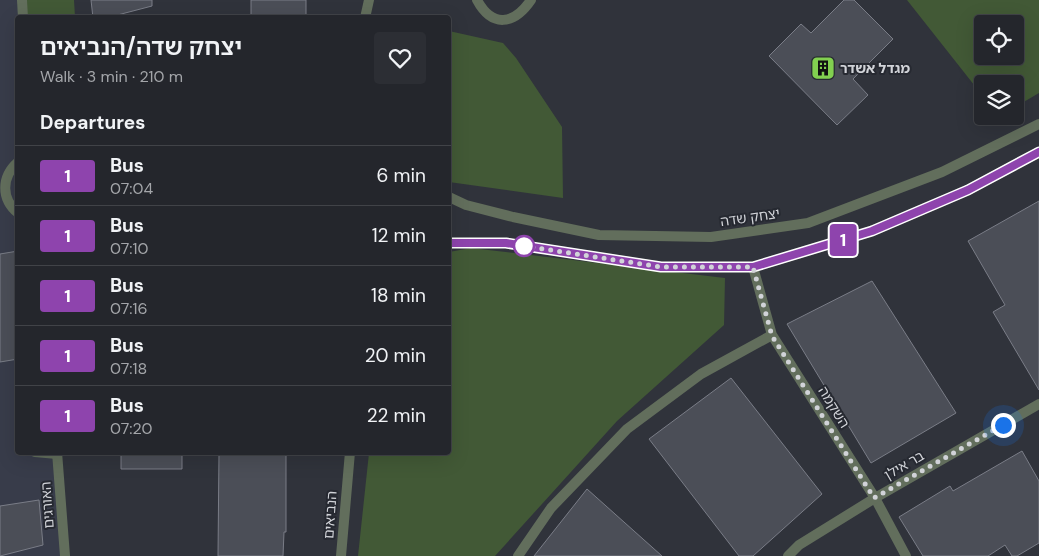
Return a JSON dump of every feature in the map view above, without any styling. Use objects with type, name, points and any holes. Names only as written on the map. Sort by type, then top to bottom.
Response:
[{"type":"street","points":[[22,0],[24,15]]},
{"type":"street","points":[[366,15],[368,0],[370,15]]},
{"type":"street","points":[[477,0],[483,12],[494,20],[512,19],[524,10],[531,0]]},
{"type":"street","name":"יצחק שדה","points":[[451,198],[466,205],[513,218],[599,235],[711,237],[808,223],[942,172],[1039,124]]},
{"type":"street","points":[[451,243],[506,243],[661,267],[753,267],[872,231],[968,190],[1039,152]]},
{"type":"street","points":[[15,166],[7,175],[2,193],[15,210]]},
{"type":"street","name":"השקמה","points":[[753,267],[772,336],[874,498],[906,556]]},
{"type":"street","points":[[518,556],[551,508],[627,428],[701,374],[772,336]]},
{"type":"street","name":"בר אילן","points":[[788,556],[799,545],[874,498],[1038,408]]},
{"type":"street","name":"האורגים","points":[[57,455],[65,556]]},
{"type":"street","name":"הנביאים","points":[[345,455],[346,476]]},
{"type":"street","name":"הנביאים","points":[[341,556],[346,476],[350,455]]},
{"type":"shaded area","points":[[0,0],[37,0],[38,15],[15,15],[15,455],[61,455],[66,556],[0,556]]},
{"type":"green space","points":[[19,0],[74,0],[75,15],[20,15]]},
{"type":"green space","points":[[907,0],[1039,0],[1039,93],[1024,102],[1024,75],[974,75],[974,85]]},
{"type":"green space","points":[[451,31],[503,43],[516,58],[562,127],[563,198],[451,182]]},
{"type":"green space","points":[[471,248],[725,278],[724,325],[617,421],[495,556],[358,556],[369,455],[451,455],[451,252]]},
{"type":"building","points":[[91,0],[152,0],[152,6],[118,15],[93,15]]},
{"type":"building","points":[[251,0],[306,0],[306,15],[251,15]]},
{"type":"building","name":"מגדל אשדר","points":[[844,0],[854,0],[893,39],[853,79],[868,95],[837,125],[769,56],[801,24],[811,33]]},
{"type":"building","points":[[1039,201],[1039,390],[993,312],[1005,305],[968,241]]},
{"type":"building","points":[[15,252],[15,360],[0,362],[0,254]]},
{"type":"building","points":[[872,281],[956,413],[871,463],[787,324]]},
{"type":"building","points":[[731,378],[822,494],[753,556],[739,556],[649,439]]},
{"type":"building","points":[[1022,451],[1039,481],[1039,543],[1017,556],[1012,556],[1005,545],[988,556],[923,556],[899,517],[950,486],[953,491]]},
{"type":"building","points":[[121,455],[182,455],[182,469],[121,469]]},
{"type":"building","points":[[219,455],[286,455],[286,532],[284,532],[283,556],[218,556]]},
{"type":"building","points":[[587,489],[662,556],[534,556]]},
{"type":"building","points":[[39,500],[43,545],[0,556],[0,506]]},
{"type":"bus line","name":"1","points":[[451,243],[506,243],[596,259],[661,267],[753,267],[872,231],[968,190],[1039,152]]},
{"type":"place","name":"מגדל אשדר","points":[[823,68]]},
{"type":"route","points":[[524,246],[596,259],[661,267],[753,267],[772,336],[874,498],[1003,425]]}]
